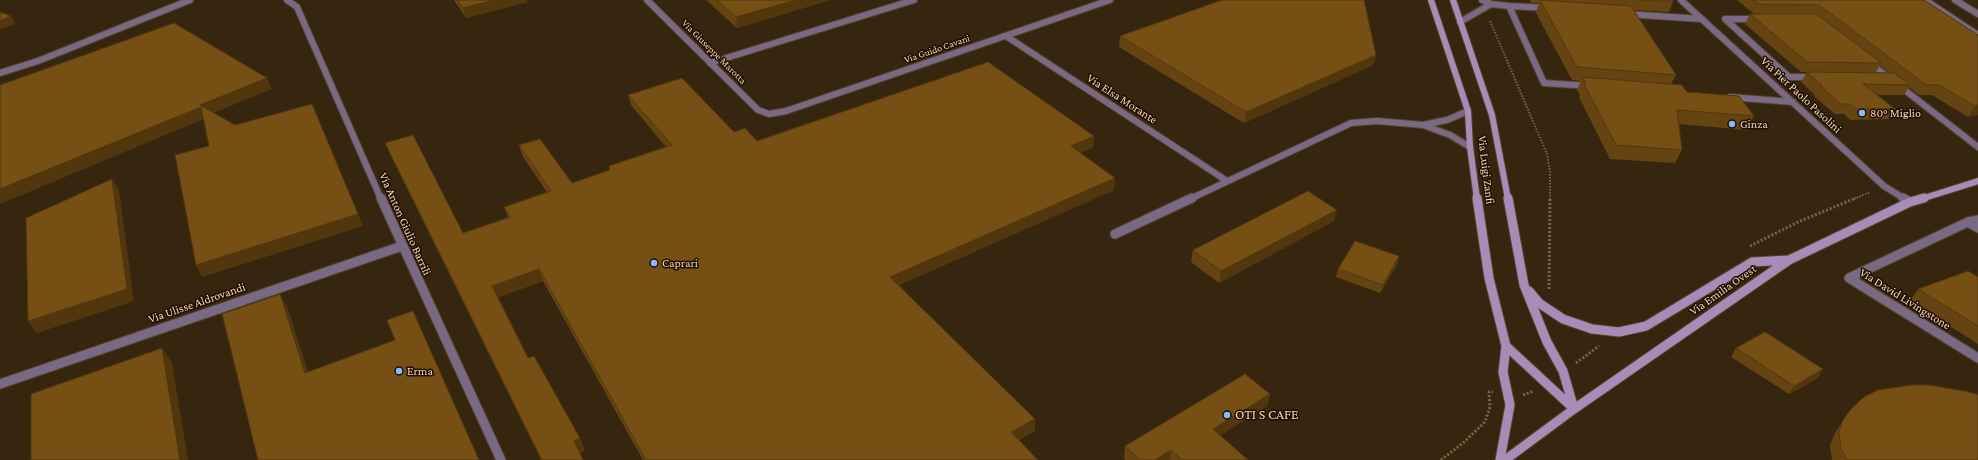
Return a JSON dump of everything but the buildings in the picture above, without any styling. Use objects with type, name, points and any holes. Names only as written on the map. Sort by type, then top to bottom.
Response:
[{"type":"street","points":[[0,73],[38,61],[190,0]]},
{"type":"street","name":"Via Anton Giulio Barrili","points":[[287,0],[297,7],[402,246],[501,460]]},
{"type":"street","name":"Via Giuseppe Marotta","points":[[647,0],[758,110],[769,114]]},
{"type":"street","points":[[710,63],[914,0]]},
{"type":"street","name":"Via Guido Cavani","points":[[769,114],[786,111],[1110,0]]},
{"type":"street","name":"Via Luigi Zanfi","points":[[1431,0],[1468,112],[1470,148],[1489,278],[1506,346]]},
{"type":"street","name":"Via Luigi Zanfi","points":[[1453,0],[1492,115],[1524,285],[1546,342],[1563,371],[1574,409]]},
{"type":"street","points":[[1482,0],[1491,4],[1556,9]]},
{"type":"street","name":"Via Pier Paolo Pasolini","points":[[1681,0],[1884,186],[1910,202]]},
{"type":"street","points":[[1925,0],[1978,35]]},
{"type":"street","points":[[1955,0],[1978,14]]},
{"type":"street","points":[[1460,22],[1491,4]]},
{"type":"street","points":[[1509,6],[1544,83],[1598,87]]},
{"type":"street","points":[[1617,13],[1702,19]]},
{"type":"street","points":[[1764,19],[1725,19],[1789,77],[1820,78]]},
{"type":"street","name":"Via Elsa Morante","points":[[1006,36],[1227,181]]},
{"type":"street","points":[[1866,60],[1977,146]]},
{"type":"street","points":[[0,66],[10,70]]},
{"type":"street","points":[[1874,78],[1890,78]]},
{"type":"street","points":[[1722,97],[1793,102]]},
{"type":"street","points":[[1423,125],[1447,120],[1468,112]]},
{"type":"street","points":[[1114,234],[1351,123],[1377,121],[1423,125],[1450,135],[1470,148]]},
{"type":"street","points":[[1963,145],[1977,146]]},
{"type":"street","name":"Via Emilia Ovest","points":[[1505,460],[1574,409],[1789,260],[1910,202],[1978,181]]},
{"type":"street","name":"Via David Livingstone","points":[[1978,220],[1968,222],[1849,278],[1978,358]]},
{"type":"street","points":[[1968,222],[1978,228]]},
{"type":"street","name":"Via Ulisse Aldrovandi","points":[[0,384],[402,246]]},
{"type":"street","points":[[1524,285],[1539,303],[1563,319],[1592,329],[1619,332],[1646,326],[1752,262],[1789,260]]},
{"type":"street","points":[[1506,346],[1574,409]]},
{"type":"street","points":[[1500,460],[1510,405],[1503,372],[1506,346]]},
{"type":"path","points":[[1485,8],[1547,154],[1550,172],[1548,287],[1551,294]]},
{"type":"path","points":[[1744,250],[1798,222],[1884,186]]},
{"type":"place","name":"80° Miglio","points":[[1862,113]]},
{"type":"place","name":"Ginza","points":[[1732,124]]},
{"type":"place","name":"Caprari","points":[[654,263]]},
{"type":"place","name":"Erma","points":[[399,371]]},
{"type":"place","name":"OTI S CAFE","points":[[1227,415]]}]
